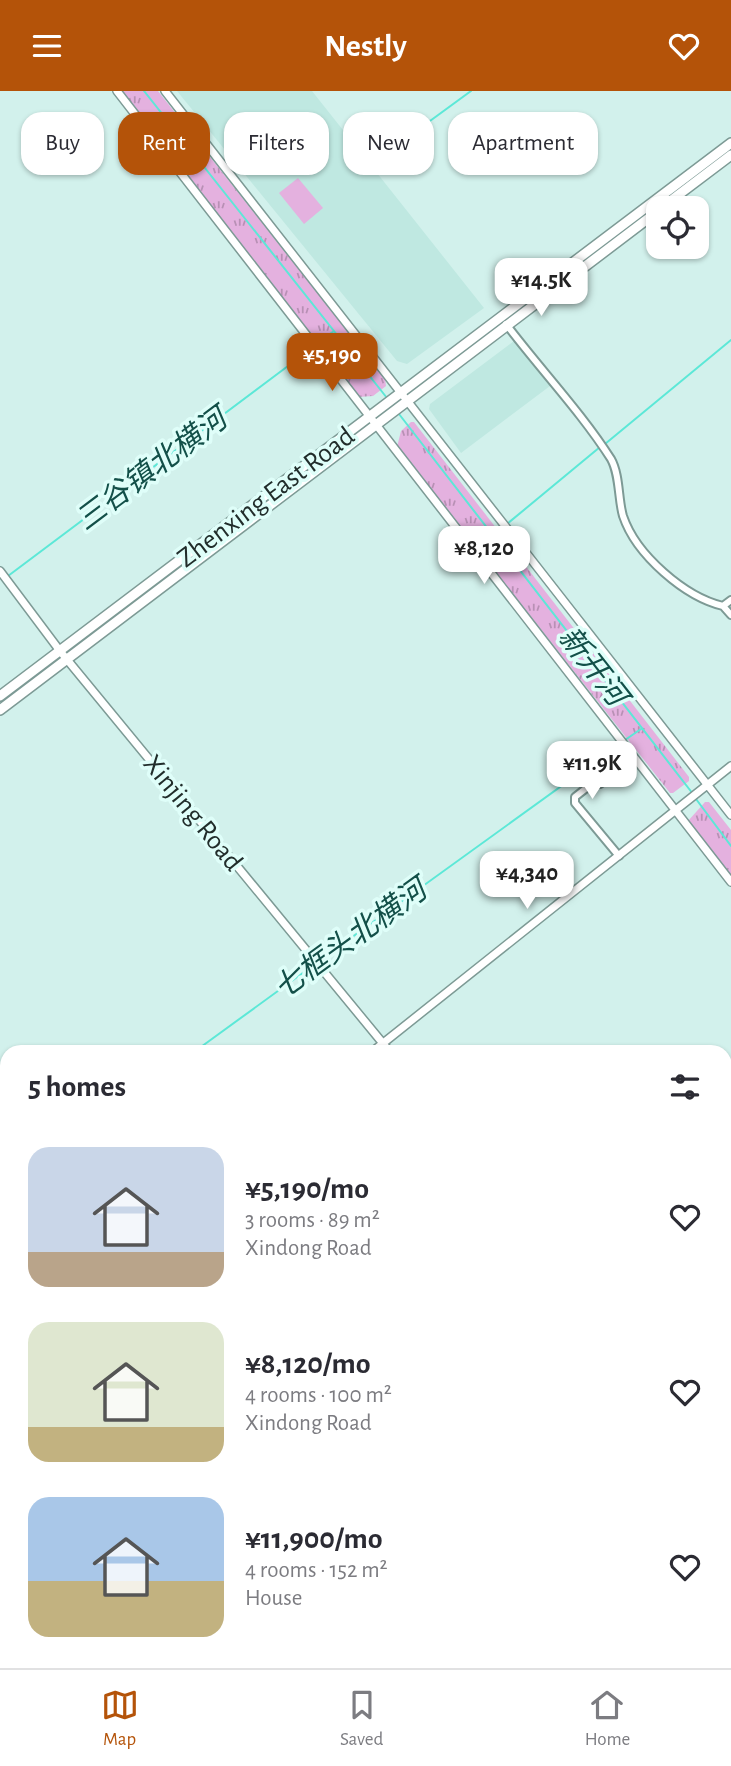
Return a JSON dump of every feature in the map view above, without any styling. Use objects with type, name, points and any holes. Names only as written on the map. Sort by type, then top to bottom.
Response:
[{"type":"main road","name":"Zhenxing East Road","points":[[677,196],[728,157],[731,143]]},
{"type":"main road","name":"Zhenxing East Road","points":[[505,322],[728,157]]},
{"type":"main road","name":"Zhenxing East Road","points":[[0,710],[396,402],[646,219]]},
{"type":"main road","name":"Zhenxing East Road","points":[[0,697],[372,421]]},
{"type":"street","points":[[117,91],[731,882]]},
{"type":"street","points":[[165,91],[396,402],[501,522],[731,815]]},
{"type":"street","points":[[505,322],[612,462],[624,519],[647,554],[677,583],[703,601],[723,605],[731,615]]},
{"type":"street","name":"Xinjing Road","points":[[1,573],[60,651],[383,1043]]},
{"type":"street","points":[[723,605],[731,600]]},
{"type":"street","points":[[619,856],[575,803],[575,797],[630,751]]},
{"type":"street","points":[[600,784],[619,770],[623,759]]},
{"type":"street","points":[[381,1045],[731,767]]},
{"type":"shaded area","points":[[177,91],[312,91],[329,112],[224,112],[224,149],[210,132],[210,112],[194,112]]},
{"type":"shaded area","points":[[329,112],[343,130],[343,175],[379,175],[484,308],[407,364],[397,361],[245,175],[329,175]]},
{"type":"shaded area","points":[[518,338],[554,383],[461,453],[429,409],[430,404]]},
{"type":"green space","points":[[122,91],[158,91],[175,112],[138,112]]},
{"type":"green space","points":[[210,157],[385,379],[386,386],[373,396],[358,397],[187,175],[210,175]]},
{"type":"green space","points":[[298,178],[323,208],[304,224],[279,193]]},
{"type":"green space","points":[[414,422],[689,777],[689,781],[673,793],[670,793],[397,447],[401,431]]},
{"type":"green space","points":[[705,802],[709,802],[731,830],[731,876],[688,821]]},
{"type":"waterway","name":"新开河","points":[[144,91],[387,398]]},
{"type":"waterway","points":[[434,118],[471,91]]},
{"type":"waterway","name":"三谷镇北横河","points":[[316,344],[334,331]]},
{"type":"waterway","points":[[605,444],[731,340]]},
{"type":"waterway","name":"三谷镇北横河","points":[[8,576],[312,348]]},
{"type":"waterway","name":"新开河","points":[[399,414],[693,794]]},
{"type":"waterway","points":[[507,524],[600,447]]},
{"type":"waterway","points":[[494,535],[503,527]]},
{"type":"waterway","name":"七框头北横河","points":[[625,740],[641,729]]},
{"type":"waterway","name":"七框头北横河","points":[[319,961],[621,743]]},
{"type":"waterway","name":"新开河","points":[[696,799],[731,846]]},
{"type":"waterway","name":"七框头北横河","points":[[204,1045],[315,964]]}]
